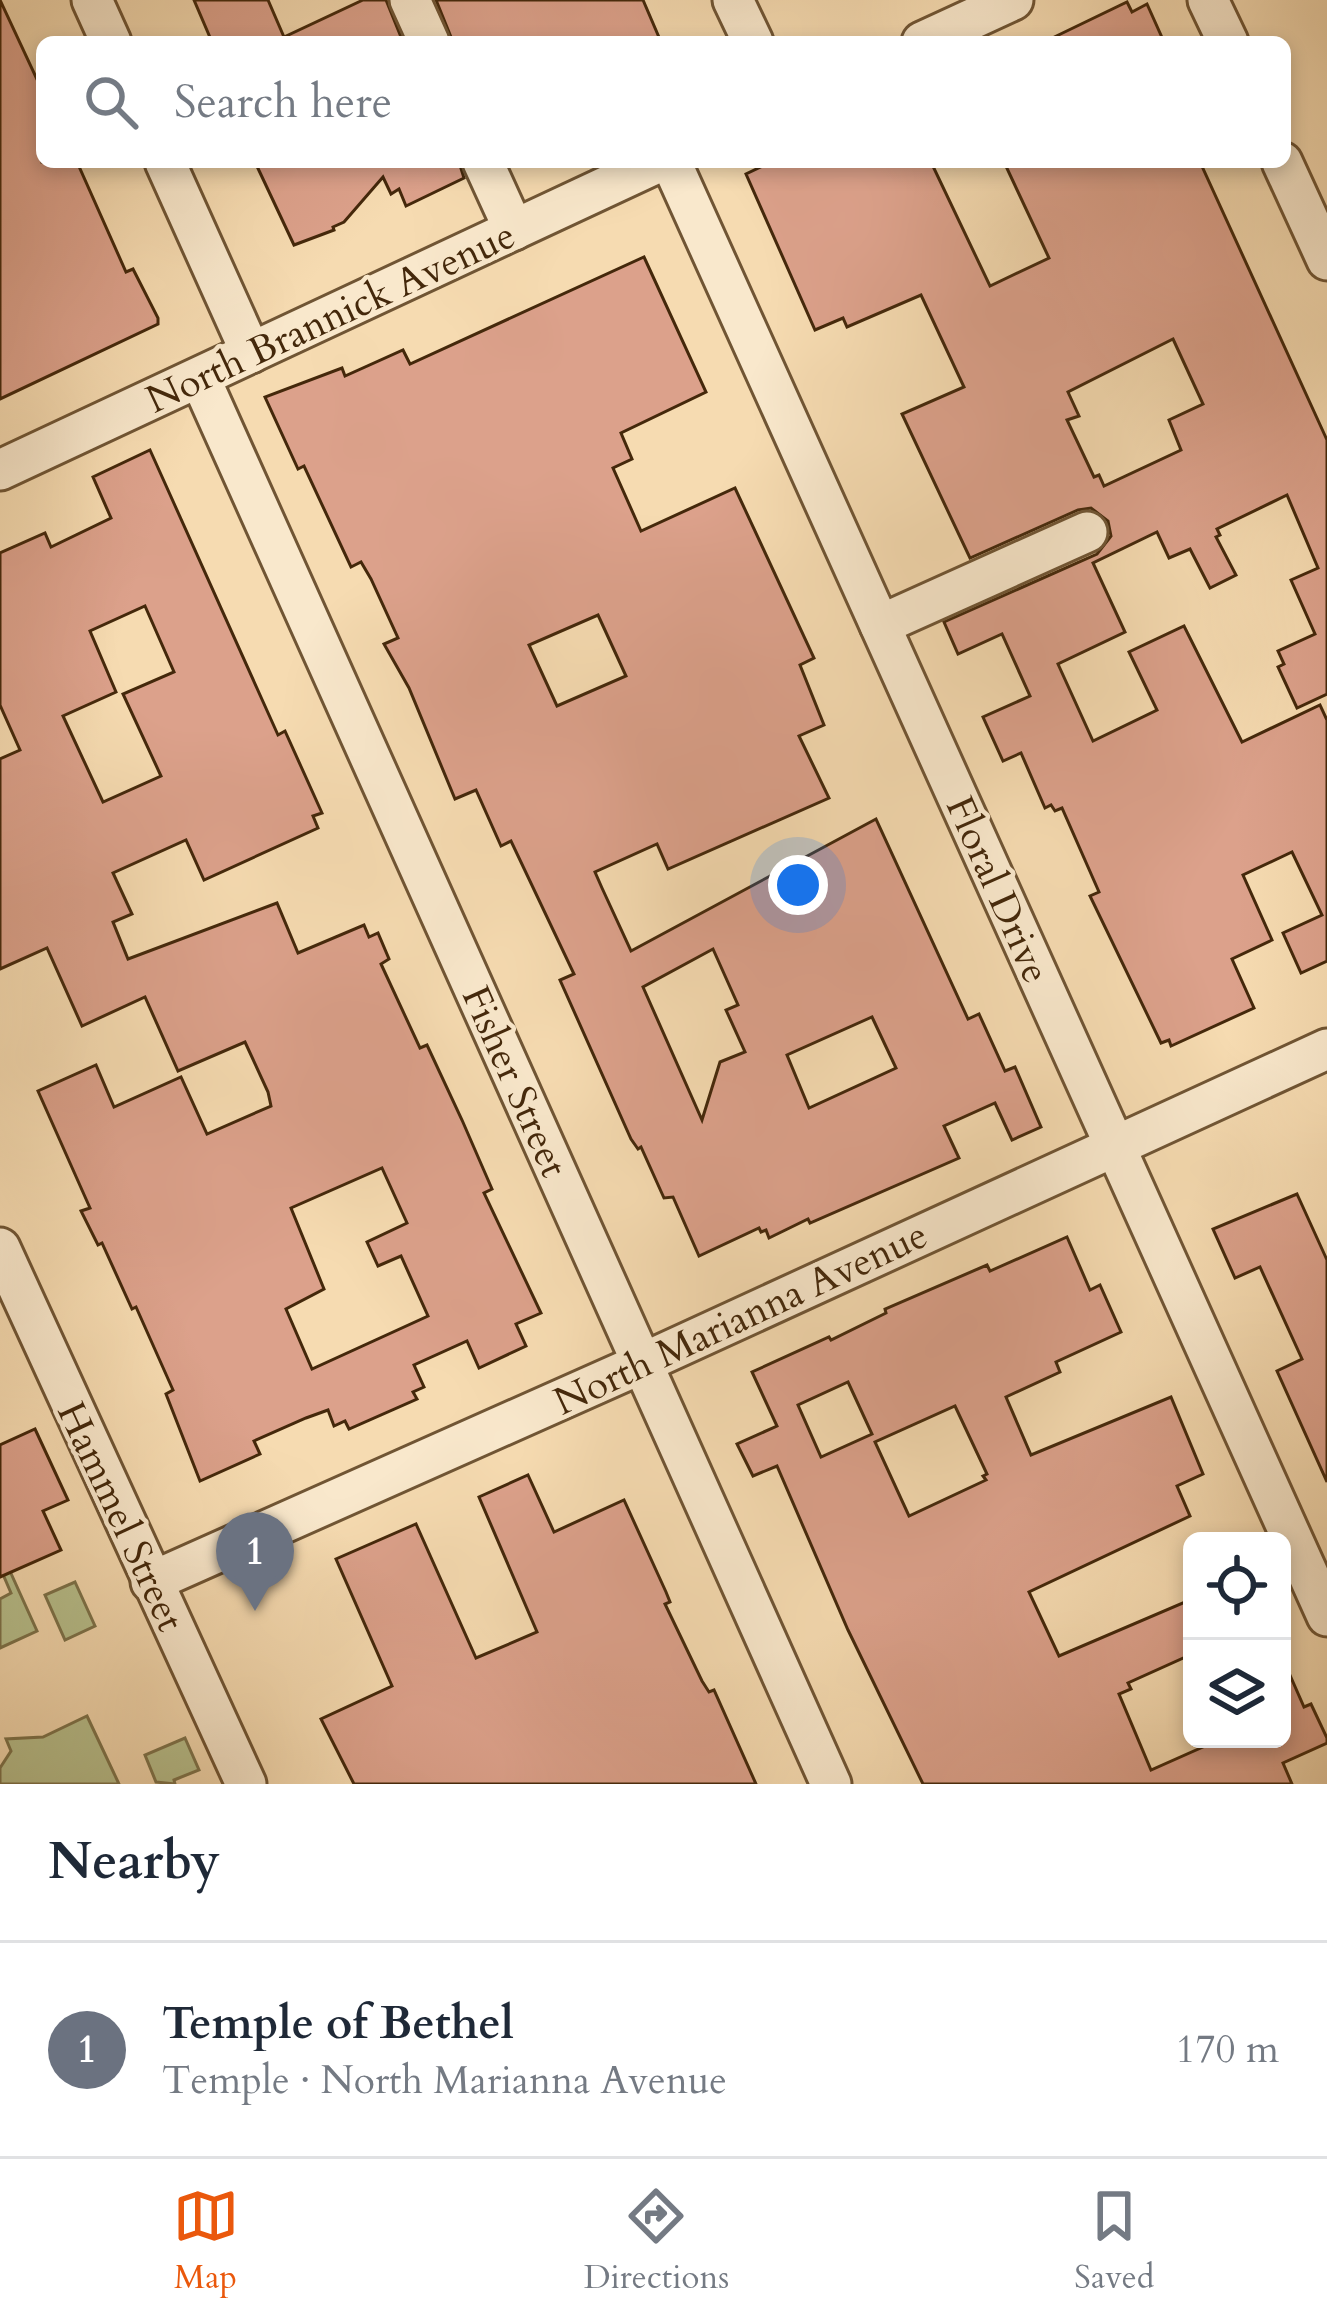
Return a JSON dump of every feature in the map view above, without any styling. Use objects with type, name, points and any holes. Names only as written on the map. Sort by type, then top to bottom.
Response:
[{"type":"street","points":[[92,0],[108,36]]},
{"type":"street","points":[[410,0],[426,36]]},
{"type":"street","points":[[733,0],[749,36]]},
{"type":"street","points":[[935,36],[1013,0]]},
{"type":"street","points":[[1208,0],[1225,36]]},
{"type":"street","points":[[168,168],[251,353]]},
{"type":"street","points":[[486,168],[514,230]]},
{"type":"street","name":"North Brannick Avenue","points":[[0,470],[646,168]]},
{"type":"street","name":"Floral Drive","points":[[674,168],[1327,1616]]},
{"type":"street","points":[[1285,168],[1327,260]]},
{"type":"street","name":"Fisher Street","points":[[200,378],[831,1784]]},
{"type":"street","points":[[880,625],[1087,532]]},
{"type":"street","name":"North Marianna Avenue","points":[[151,1582],[643,1363],[1327,1049]]},
{"type":"street","name":"Hammel Street","points":[[0,1248],[10,1298],[246,1784]]},
{"type":"green space","points":[[9,1569],[37,1631],[0,1648],[0,1599],[11,1593],[2,1572]]},
{"type":"green space","points":[[75,1582],[95,1626],[65,1640],[45,1595]]},
{"type":"green space","points":[[87,1716],[119,1784],[0,1784],[0,1768],[11,1751],[6,1739],[43,1737]]},
{"type":"green space","points":[[185,1738],[199,1770],[174,1780],[175,1784],[156,1782],[145,1755]]},
{"type":"building","points":[[0,0],[36,77],[36,168],[80,168],[126,272],[133,269],[158,324],[0,399]]},
{"type":"building","points":[[194,0],[268,0],[284,36],[209,36]]},
{"type":"building","points":[[363,0],[386,0],[401,36],[286,36]]},
{"type":"building","points":[[436,0],[643,0],[658,36],[451,36]]},
{"type":"building","points":[[1127,2],[1132,12],[1147,4],[1161,36],[1056,36]]},
{"type":"building","points":[[258,168],[461,168],[464,178],[406,206],[399,189],[391,194],[383,177],[334,230],[294,245]]},
{"type":"building","points":[[758,168],[934,168],[990,286],[1049,258],[1007,168],[1203,168],[1327,440],[1327,694],[1297,708],[1278,667],[1284,664],[1278,651],[1315,634],[1291,580],[1318,568],[1287,495],[1217,529],[1220,535],[1216,537],[1236,575],[1210,588],[1190,549],[1169,558],[1157,532],[1093,563],[1125,632],[1058,664],[1093,741],[1157,710],[1129,652],[1184,626],[1242,742],[1320,705],[1327,720],[1327,961],[1301,973],[1283,933],[1322,915],[1292,852],[1243,875],[1272,940],[1232,959],[1254,1008],[1171,1046],[1169,1040],[1161,1043],[1090,896],[1099,892],[1062,808],[1045,808],[1021,753],[1003,761],[983,717],[1030,696],[1002,634],[958,654],[944,622],[1097,554],[1111,536],[1108,521],[1091,508],[1078,510],[970,558],[902,414],[964,387],[921,295],[847,327],[843,318],[815,330],[746,174]],"holes":[[[1173,339],[1203,404],[1169,420],[1181,450],[1104,486],[1099,475],[1094,477],[1067,420],[1079,416],[1068,392]]]},
{"type":"building","points":[[644,257],[706,392],[621,433],[632,459],[613,468],[641,531],[735,488],[814,658],[800,665],[824,725],[799,736],[829,798],[668,869],[657,844],[595,872],[602,888],[631,951],[876,819],[968,1019],[979,1014],[1005,1071],[1015,1067],[1041,1127],[1012,1140],[995,1103],[944,1126],[959,1158],[810,1223],[808,1219],[769,1238],[759,1228],[699,1256],[673,1197],[664,1198],[641,1147],[631,1139],[560,980],[574,974],[511,841],[501,846],[476,790],[455,799],[409,688],[384,644],[398,638],[371,579],[361,562],[351,567],[304,466],[298,469],[265,397],[342,368],[345,376],[403,350],[410,364]],"holes":[[[598,615],[626,676],[557,706],[529,645]],[[713,949],[738,1005],[726,1010],[745,1052],[720,1062],[702,1120],[643,987]],[[872,1017],[896,1068],[809,1108],[787,1055]]]},
{"type":"building","points":[[150,450],[278,735],[285,731],[322,813],[313,816],[318,828],[204,880],[186,840],[113,873],[132,914],[113,922],[128,959],[277,903],[298,953],[364,925],[369,937],[378,933],[389,959],[381,964],[420,1048],[427,1045],[462,1120],[492,1189],[484,1193],[541,1313],[516,1324],[526,1346],[479,1368],[467,1341],[414,1365],[424,1387],[413,1392],[417,1399],[349,1429],[345,1421],[334,1426],[328,1410],[306,1418],[254,1441],[260,1454],[200,1481],[166,1394],[173,1390],[136,1307],[132,1309],[102,1243],[98,1245],[81,1211],[90,1208],[38,1091],[96,1065],[114,1107],[181,1077],[207,1134],[271,1106],[268,1092],[245,1042],[178,1071],[145,997],[82,1026],[47,948],[0,969],[0,759],[20,750],[0,705],[0,553],[45,533],[51,547],[111,518],[93,477]],"holes":[[[145,606],[174,672],[123,694],[161,776],[103,802],[63,716],[116,692],[90,631]],[[382,1168],[407,1223],[367,1242],[378,1266],[401,1256],[428,1316],[312,1369],[286,1309],[324,1289],[291,1208]]]},
{"type":"building","points":[[1297,1194],[1327,1260],[1327,1482],[1277,1371],[1302,1359],[1260,1267],[1235,1278],[1213,1229]]},
{"type":"building","points":[[1067,1237],[1090,1290],[1100,1285],[1121,1332],[1056,1362],[1060,1372],[1006,1397],[1031,1455],[1171,1397],[1203,1474],[1177,1486],[1190,1516],[1029,1592],[1059,1656],[1183,1603],[1183,1658],[1128,1683],[1131,1689],[1119,1694],[1151,1770],[1201,1748],[1291,1748],[1291,1677],[1304,1707],[1311,1704],[1327,1738],[1327,1743],[1283,1763],[1292,1784],[923,1784],[848,1630],[777,1466],[753,1476],[737,1444],[777,1426],[752,1372],[831,1340],[886,1313],[885,1309],[987,1265],[990,1271]],"holes":[[[848,1382],[872,1434],[821,1457],[798,1405]],[[955,1406],[987,1474],[983,1476],[986,1480],[909,1516],[875,1442]]]},
{"type":"building","points":[[35,1429],[68,1500],[43,1511],[61,1550],[0,1577],[0,1445]]},
{"type":"building","points":[[528,1475],[554,1532],[624,1500],[670,1602],[665,1604],[702,1681],[709,1692],[714,1690],[756,1784],[354,1784],[321,1719],[392,1686],[336,1559],[416,1524],[476,1658],[537,1632],[479,1497]]},
{"type":"place","name":"Temple of Bethel","points":[[255,1611]]}]
